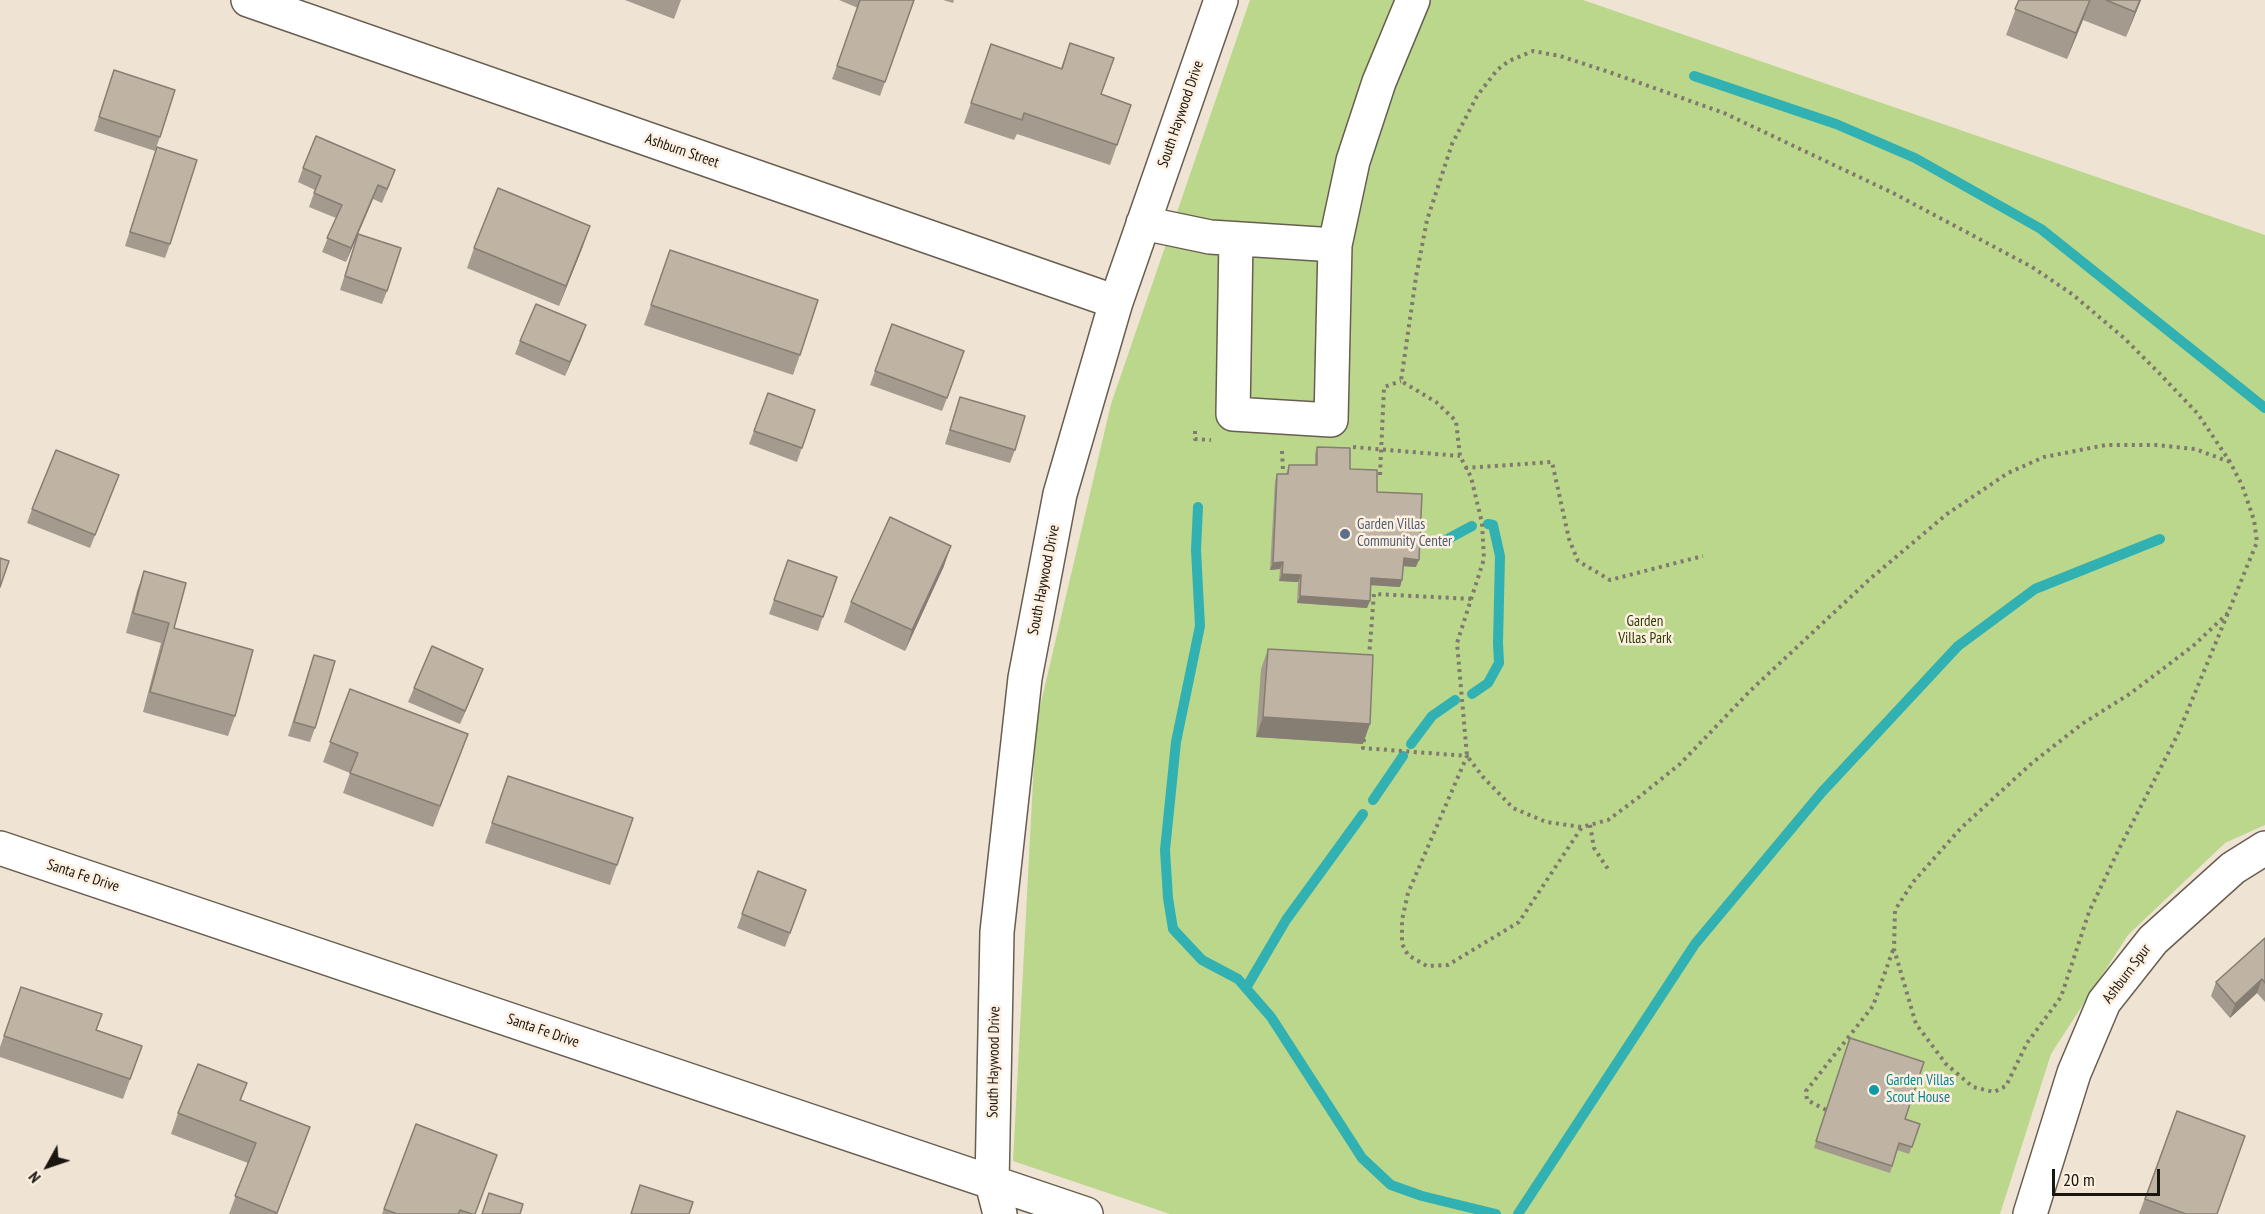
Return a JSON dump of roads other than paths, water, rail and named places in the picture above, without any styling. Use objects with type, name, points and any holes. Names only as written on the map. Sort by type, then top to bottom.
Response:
[{"type":"street","name":"Ashburn Street","points":[[248,0],[1116,302]]},
{"type":"street","name":"South Haywood Drive","points":[[996,1198],[997,932],[1025,678],[1060,494],[1116,302],[1221,0]]},
{"type":"street","points":[[1236,239],[1233,414],[1331,420],[1335,245],[1353,161],[1379,82],[1413,0]]},
{"type":"street","points":[[1143,223],[1195,235],[1335,245]]},
{"type":"street","name":"Santa Fe Drive","points":[[0,848],[996,1198],[1086,1214]]},
{"type":"street","name":"Ashburn Spur","points":[[2030,1214],[2074,1073],[2104,1002],[2153,940],[2233,868],[2265,848]]},
{"type":"waterway","points":[[1694,76],[1836,124],[1915,158],[2041,229],[2265,408]]},
{"type":"waterway","points":[[1198,507],[1196,550],[1200,626],[1176,742],[1165,850],[1168,898],[1173,929],[1202,960],[1238,979],[1271,1017],[1362,1158],[1391,1185],[1422,1196],[1496,1214]]},
{"type":"waterway","points":[[1472,694],[1488,683],[1499,663],[1500,556],[1493,525],[1488,524]]},
{"type":"waterway","points":[[1444,541],[1472,526]]},
{"type":"waterway","points":[[1518,1214],[1695,944],[1822,792],[1958,646],[2035,589],[2160,539]]},
{"type":"waterway","points":[[1411,744],[1432,716],[1455,700]]},
{"type":"waterway","points":[[1373,800],[1403,756]]},
{"type":"waterway","points":[[1246,988],[1286,920],[1363,814]]},
{"type":"place","name":"Garden Villas Community Center","points":[[1345,534]]},
{"type":"place","name":"Garden Villas Scout House","points":[[1874,1090]]},
{"type":"park label","name":"Garden Villas Park","points":[[1645,630]]}]
